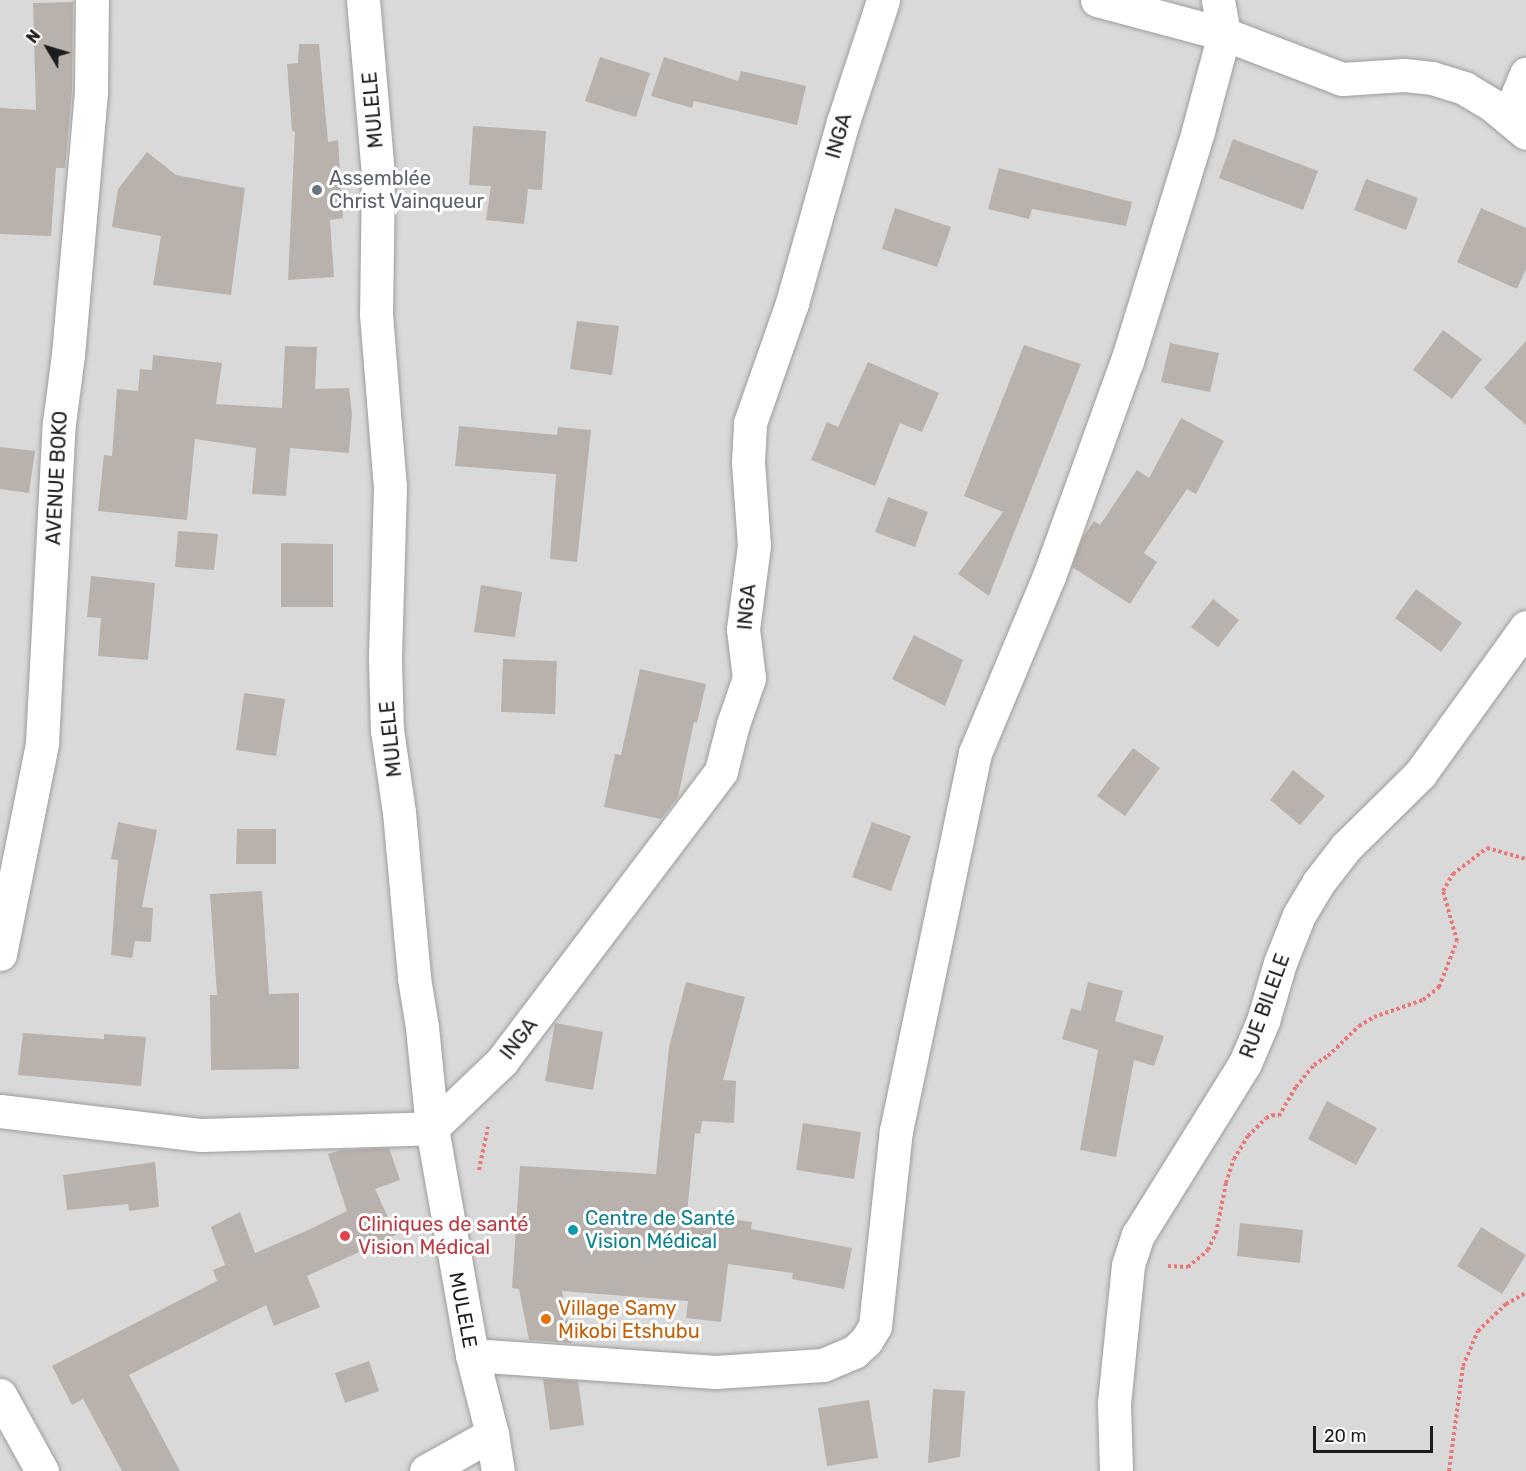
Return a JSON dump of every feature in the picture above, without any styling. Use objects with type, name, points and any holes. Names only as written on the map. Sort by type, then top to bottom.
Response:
[{"type":"street","name":"AVENUE BOKO","points":[[0,954],[42,743],[59,423],[68,355],[91,91],[92,0]]},
{"type":"street","name":"MULELE","points":[[363,0],[378,174],[376,314],[390,487],[385,660],[387,730],[399,812],[414,978],[422,1027],[432,1128],[472,1355],[492,1434],[498,1471]]},
{"type":"street","name":"INGA","points":[[432,1128],[502,1061],[721,771],[733,724],[749,678],[743,629],[754,546],[748,462],[750,423],[792,303],[843,122],[883,0]]},
{"type":"street","points":[[1097,0],[1224,34],[1342,79],[1404,75],[1432,78],[1464,88],[1517,125],[1526,74]]},
{"type":"street","points":[[472,1355],[715,1372],[823,1365],[854,1352],[871,1334],[875,1326],[879,1270],[896,1131],[975,753],[1049,576],[1126,361],[1197,131],[1224,34],[1218,0]]},
{"type":"street","name":"RUE BILELE","points":[[1116,1471],[1114,1403],[1128,1265],[1138,1235],[1203,1134],[1245,1063],[1263,1021],[1280,963],[1299,915],[1318,883],[1346,847],[1420,774],[1526,627]]},
{"type":"street","points":[[0,1111],[202,1135],[432,1128]]},
{"type":"street","points":[[0,1395],[42,1471]]},
{"type":"street","points":[[426,1471],[492,1434]]},
{"type":"path","points":[[1128,1265],[1188,1267],[1202,1256],[1216,1233],[1226,1183],[1234,1160],[1248,1136],[1266,1118],[1279,1116],[1314,1065],[1328,1056],[1359,1026],[1374,1017],[1424,1000],[1439,987],[1457,941],[1443,891],[1453,874],[1487,848],[1526,860]]},
{"type":"path","points":[[477,1181],[491,1116]]},
{"type":"path","points":[[1449,1471],[1463,1366],[1478,1331],[1506,1304],[1526,1293]]},
{"type":"shaded area","points":[[0,0],[1526,0],[1526,1471],[0,1471]]},
{"type":"building","points":[[73,2],[72,90],[65,168],[56,168],[51,236],[0,234],[0,108],[36,110],[33,3]]},
{"type":"building","points":[[299,44],[319,44],[328,142],[338,140],[343,218],[330,220],[334,277],[288,280],[295,132],[292,131],[287,64],[298,63]]},
{"type":"building","points":[[600,57],[650,73],[636,117],[585,101]]},
{"type":"building","points":[[664,57],[738,81],[741,71],[806,86],[797,125],[694,101],[692,108],[651,96]]},
{"type":"building","points":[[473,126],[546,131],[542,190],[528,189],[524,224],[486,220],[491,186],[469,185]]},
{"type":"building","points":[[1233,139],[1318,171],[1303,210],[1219,178]]},
{"type":"building","points":[[147,152],[176,175],[245,188],[231,295],[153,285],[161,236],[112,227],[118,189]]},
{"type":"building","points":[[999,168],[1132,202],[1126,226],[1032,209],[1029,219],[988,209]]},
{"type":"building","points":[[1366,179],[1418,198],[1406,230],[1354,210]]},
{"type":"building","points":[[895,208],[951,227],[937,267],[882,249]]},
{"type":"building","points":[[1481,208],[1526,228],[1526,269],[1517,289],[1457,262]]},
{"type":"building","points":[[577,321],[619,326],[612,375],[570,369]]},
{"type":"building","points":[[1443,330],[1482,359],[1452,399],[1413,370]]},
{"type":"building","points":[[1526,341],[1526,425],[1484,388]]},
{"type":"building","points":[[1170,343],[1219,353],[1210,392],[1161,382]]},
{"type":"building","points":[[1024,345],[1081,364],[989,596],[958,574],[1003,512],[964,496]]},
{"type":"building","points":[[285,346],[317,347],[315,389],[349,388],[352,414],[349,453],[290,448],[286,496],[252,494],[256,448],[195,439],[187,520],[98,511],[104,455],[112,456],[117,389],[138,391],[140,369],[152,370],[153,355],[222,363],[216,404],[282,408]]},
{"type":"building","points":[[868,362],[939,393],[922,432],[900,423],[875,486],[811,460],[827,422],[838,427]]},
{"type":"building","points":[[1181,418],[1224,441],[1196,494],[1187,489],[1144,553],[1157,562],[1130,604],[1072,567],[1082,539],[1094,521],[1100,525],[1137,470],[1149,478]]},
{"type":"building","points":[[459,426],[557,435],[558,427],[591,430],[577,562],[550,559],[556,474],[455,466]]},
{"type":"building","points":[[0,447],[35,451],[29,493],[0,489]]},
{"type":"building","points":[[888,497],[928,512],[915,547],[875,532]]},
{"type":"building","points":[[178,531],[218,534],[214,570],[175,567]]},
{"type":"building","points":[[281,543],[333,544],[333,607],[281,607]]},
{"type":"building","points":[[91,576],[155,583],[148,660],[98,656],[101,618],[87,617]]},
{"type":"building","points":[[481,585],[522,592],[515,637],[474,632]]},
{"type":"building","points":[[1416,589],[1462,623],[1441,652],[1395,618]]},
{"type":"building","points":[[1213,599],[1239,620],[1218,647],[1191,627]]},
{"type":"building","points":[[914,635],[963,660],[945,706],[892,679]]},
{"type":"building","points":[[503,659],[557,661],[555,714],[501,712]]},
{"type":"building","points":[[640,669],[706,684],[697,723],[694,722],[678,797],[661,819],[604,807],[615,754],[621,755]]},
{"type":"building","points":[[244,693],[285,699],[276,756],[236,750]]},
{"type":"building","points":[[1133,748],[1160,768],[1125,816],[1097,796]]},
{"type":"building","points":[[1293,770],[1325,796],[1300,825],[1270,800]]},
{"type":"building","points":[[118,822],[157,830],[142,907],[153,908],[151,942],[135,941],[132,958],[111,955],[118,860],[111,859]]},
{"type":"building","points":[[872,822],[911,836],[891,891],[852,877]]},
{"type":"building","points":[[237,829],[276,829],[276,864],[236,864]]},
{"type":"building","points":[[262,891],[269,994],[299,993],[299,1069],[211,1070],[210,995],[217,995],[210,894]]},
{"type":"building","points":[[686,982],[745,997],[723,1080],[736,1081],[734,1123],[702,1121],[700,1134],[695,1133],[687,1213],[752,1222],[751,1229],[852,1248],[844,1289],[792,1279],[793,1273],[728,1264],[721,1322],[686,1318],[688,1301],[562,1291],[572,1343],[529,1340],[519,1289],[512,1288],[520,1166],[656,1174],[669,1047]]},
{"type":"building","points":[[1088,982],[1123,991],[1115,1021],[1164,1036],[1154,1066],[1134,1060],[1116,1157],[1080,1150],[1098,1050],[1062,1039],[1071,1008],[1081,1011]]},
{"type":"building","points":[[555,1023],[603,1032],[593,1090],[545,1081]]},
{"type":"building","points":[[23,1033],[104,1039],[104,1034],[146,1037],[141,1086],[18,1075]]},
{"type":"building","points":[[1327,1101],[1377,1128],[1356,1165],[1308,1139]]},
{"type":"building","points":[[803,1123],[861,1132],[854,1179],[796,1170]]},
{"type":"building","points":[[389,1148],[400,1180],[375,1189],[396,1235],[307,1276],[320,1307],[274,1326],[266,1305],[129,1375],[180,1471],[122,1471],[83,1399],[72,1405],[52,1366],[217,1281],[213,1270],[225,1265],[211,1227],[240,1212],[255,1253],[304,1232],[347,1211],[328,1154],[341,1150]]},
{"type":"building","points":[[155,1162],[159,1207],[129,1211],[128,1204],[67,1210],[63,1175]]},
{"type":"building","points":[[1240,1223],[1303,1230],[1300,1263],[1237,1256]]},
{"type":"building","points":[[1481,1227],[1526,1255],[1502,1294],[1457,1266]]},
{"type":"building","points":[[369,1361],[379,1391],[345,1403],[335,1373]]},
{"type":"building","points":[[543,1379],[578,1381],[584,1425],[550,1430]]},
{"type":"building","points":[[933,1389],[965,1391],[960,1457],[928,1463]]},
{"type":"building","points":[[869,1400],[878,1458],[827,1466],[818,1408]]},
{"type":"place","name":"Assemblée Christ Vainqueur","points":[[317,190]]},
{"type":"place","name":"Centre de Santé Vision Médical","points":[[573,1230]]},
{"type":"place","name":"Cliniques de santé Vision Médical","points":[[345,1236]]},
{"type":"place","name":"Village Samy Mikobi Etshubu","points":[[546,1319]]}]
